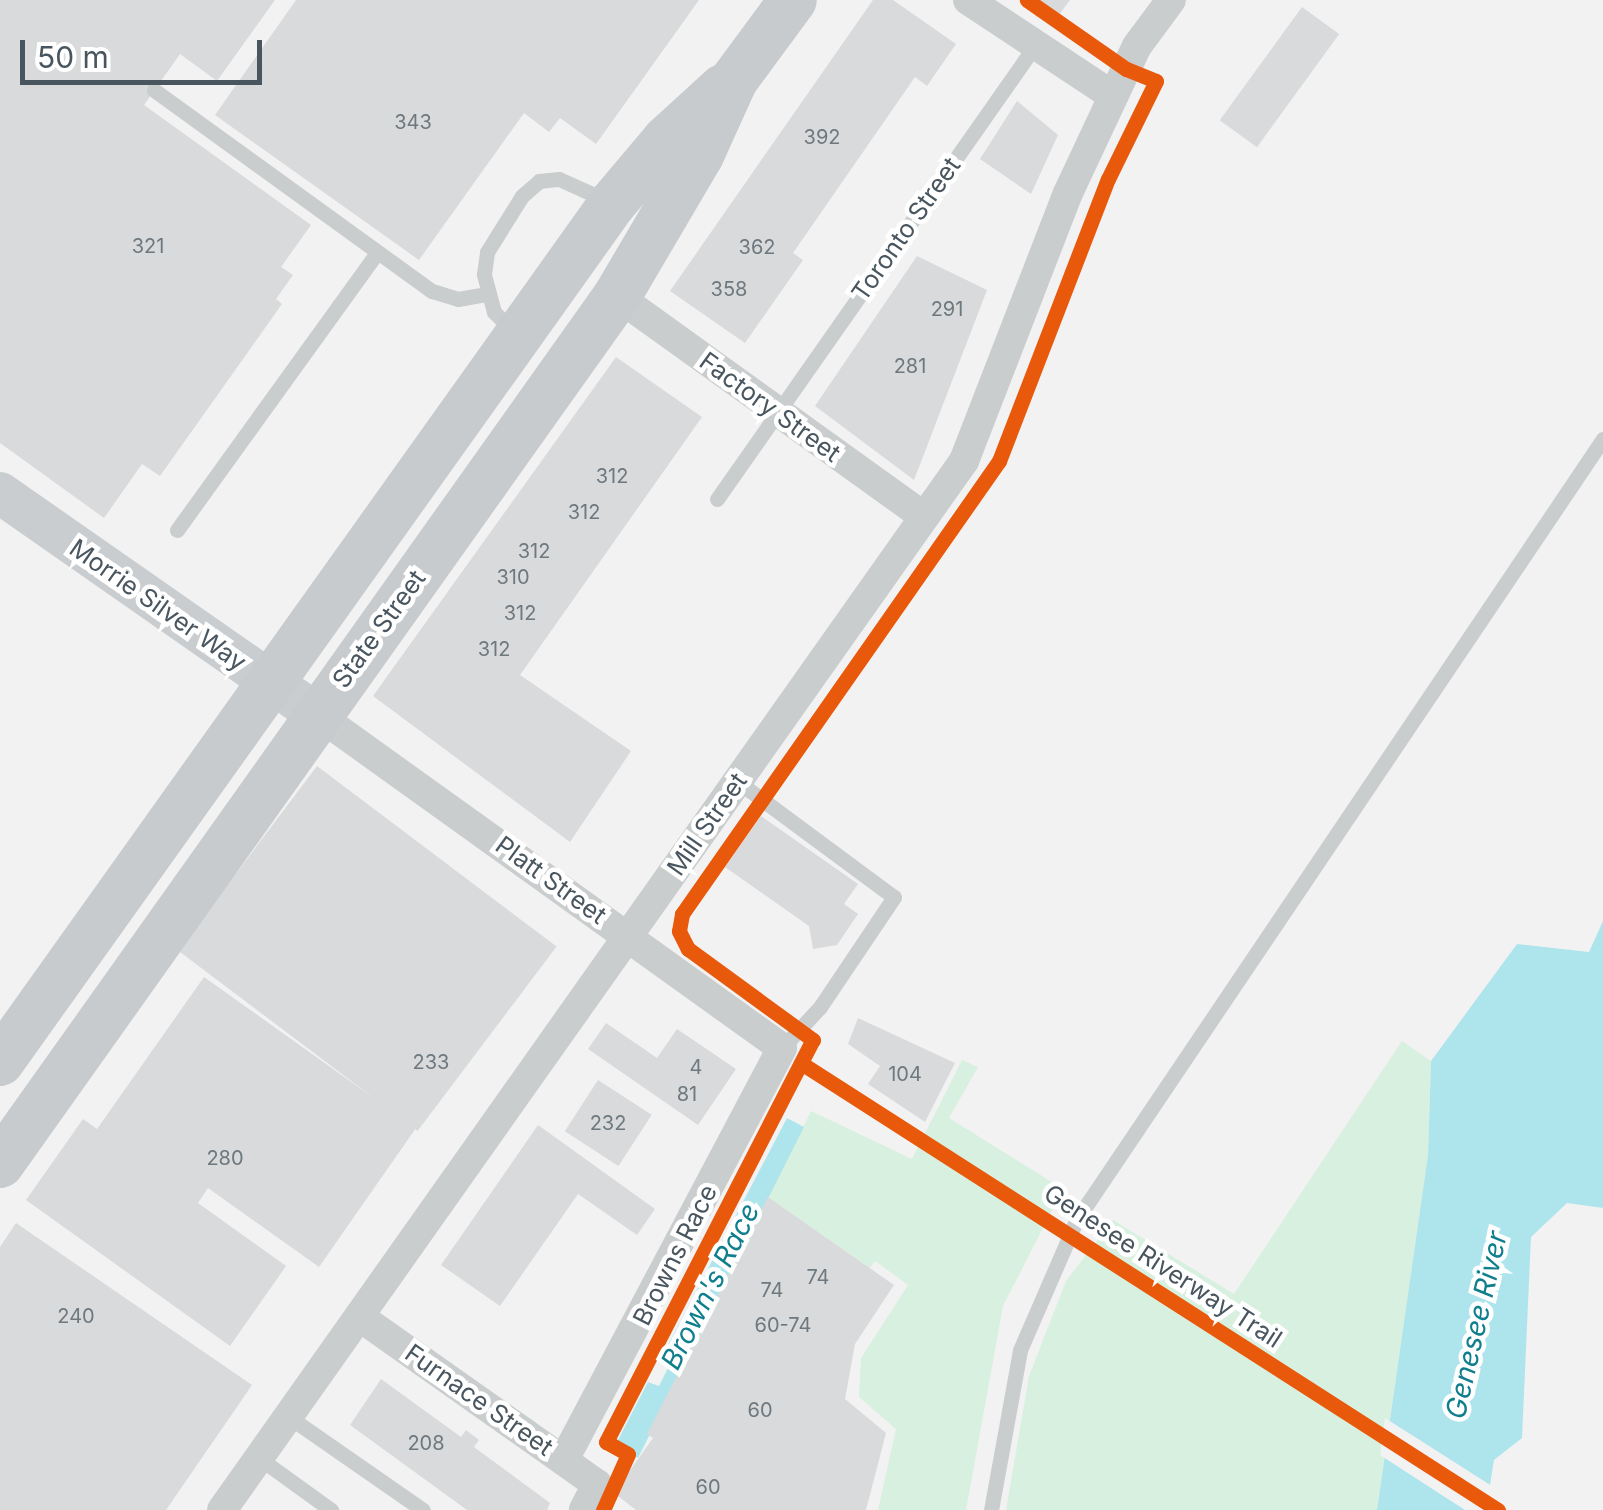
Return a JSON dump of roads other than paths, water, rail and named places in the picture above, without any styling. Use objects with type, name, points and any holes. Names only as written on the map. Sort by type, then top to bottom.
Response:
[{"type":"main road","name":"State Street","points":[[0,1164],[617,296],[700,155],[734,80],[793,0]]},
{"type":"main road","name":"State Street","points":[[0,1062],[612,204],[692,114],[734,80]]},
{"type":"main road","name":"Morrie Silver Way","points":[[0,493],[318,715]]},
{"type":"street","points":[[968,0],[1113,96]]},
{"type":"street","name":"Mill Street","points":[[222,1510],[924,517],[980,432],[1057,218],[1113,96],[1171,0]]},
{"type":"street","name":"Factory Street","points":[[617,296],[924,517]]},
{"type":"street","name":"Platt Street","points":[[318,715],[792,1056]]},
{"type":"street","name":"Browns Race","points":[[564,1460],[792,1056]]},
{"type":"street","name":"Furnace Street","points":[[360,1317],[564,1460],[591,1497]]},
{"type":"lane","name":"Toronto Street","points":[[717,498],[1034,47]]},
{"type":"lane","points":[[154,90],[440,294],[486,294]]},
{"type":"lane","points":[[516,335],[499,320],[486,294],[487,252],[530,188],[548,178],[570,180],[612,204]]},
{"type":"lane","points":[[177,530],[378,253]]},
{"type":"lane","points":[[991,1510],[1020,1350],[1077,1219],[1603,439]]},
{"type":"lane","points":[[737,782],[894,897],[792,1056]]},
{"type":"lane","points":[[288,1417],[423,1510]]},
{"type":"lane","points":[[259,1458],[331,1510]]},
{"type":"water","name":"Genesee River","points":[[1603,921],[1603,1208],[1567,1203],[1531,1237],[1522,1438],[1494,1460],[1486,1510],[1377,1510],[1428,1155],[1431,1061],[1517,944],[1589,952]]},
{"type":"water","name":"Brown's Race","points":[[787,1118],[804,1127],[638,1458],[617,1442],[648,1382],[659,1386],[677,1350],[668,1345]]}]
